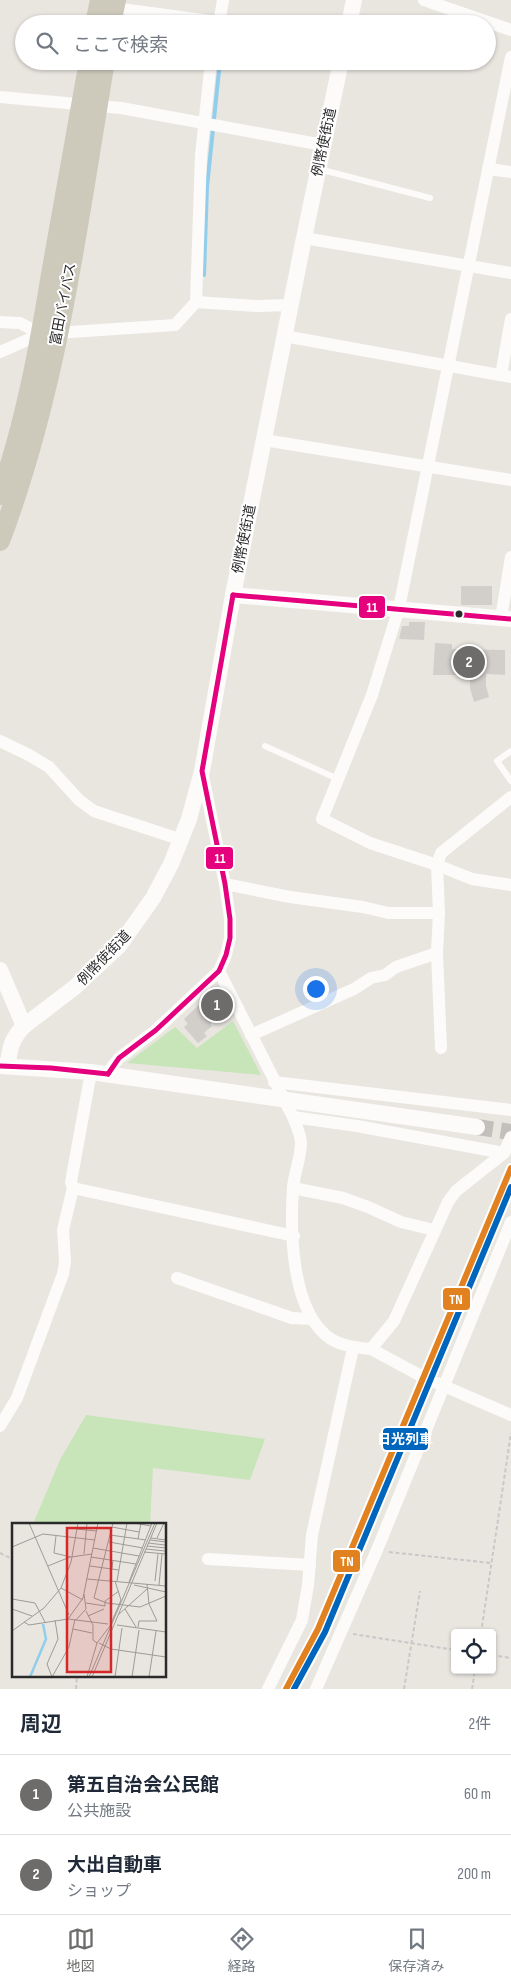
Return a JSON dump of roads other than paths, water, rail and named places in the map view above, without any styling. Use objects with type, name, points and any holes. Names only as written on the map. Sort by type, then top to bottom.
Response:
[{"type":"main road","name":"富田バイパス","points":[[0,541],[22,478],[42,403],[49,334],[89,105],[89,70]]},
{"type":"main road","name":"富田バイパス","points":[[89,105],[102,70]]},
{"type":"main road","name":"富田バイパス","points":[[0,495],[7,476],[26,399],[49,334]]},
{"type":"street","points":[[223,0],[224,15]]},
{"type":"street","points":[[351,15],[354,0]]},
{"type":"street","points":[[424,0],[468,15]]},
{"type":"street","points":[[110,8],[163,15]]},
{"type":"street","points":[[496,25],[511,30]]},
{"type":"street","points":[[511,57],[509,77],[488,169],[398,608],[372,695],[322,819],[370,843],[437,865],[472,879],[511,885]]},
{"type":"street","points":[[0,352],[49,334],[174,325],[196,302],[201,155],[210,70]]},
{"type":"street","name":"例幣使街道","points":[[4,1066],[12,1041],[24,1026],[75,987],[119,946],[153,898],[182,840],[202,770],[233,595],[339,70]]},
{"type":"street","points":[[0,97],[121,108],[267,133],[323,145]]},
{"type":"street","points":[[488,169],[511,172]]},
{"type":"street","points":[[304,238],[511,273]]},
{"type":"street","points":[[196,302],[257,306],[291,305]]},
{"type":"street","points":[[284,336],[506,376],[511,319]]},
{"type":"street","points":[[0,322],[20,323],[49,334]]},
{"type":"street","points":[[264,440],[511,480]]},
{"type":"street","points":[[233,595],[506,618],[511,557]]},
{"type":"street","points":[[0,741],[29,754],[49,767],[79,800],[94,811],[182,840]]},
{"type":"street","points":[[108,1074],[119,1058],[156,1030],[219,971],[226,955],[230,938],[230,919],[225,884],[202,770]]},
{"type":"street","points":[[441,1048],[437,952],[439,913],[437,865],[441,853],[511,796]]},
{"type":"street","points":[[225,884],[290,897],[363,907],[388,913],[439,913]]},
{"type":"street","points":[[251,1035],[354,989],[371,978],[385,975],[396,967],[437,952]]},
{"type":"street","points":[[0,970],[24,1026]]},
{"type":"street","points":[[219,971],[293,1117],[301,1141],[293,1188],[295,1274],[307,1312],[317,1328],[332,1340],[353,1348],[371,1350],[404,1368],[511,1415]]},
{"type":"street","points":[[4,1066],[108,1074],[477,1127]]},
{"type":"street","points":[[0,1426],[17,1398],[63,1274],[65,1262],[63,1230],[74,1188],[71,1182],[91,1072]]},
{"type":"street","points":[[274,1082],[511,1110]]},
{"type":"street","points":[[293,1117],[357,1126],[504,1153]]},
{"type":"street","points":[[371,1350],[394,1321],[434,1230],[456,1190],[504,1153],[511,1137]]},
{"type":"street","points":[[74,1188],[294,1236]]},
{"type":"street","points":[[293,1188],[342,1198],[402,1222],[434,1230]]},
{"type":"street","points":[[316,1689],[377,1550],[511,1222]]},
{"type":"street","points":[[178,1278],[292,1318],[312,1319]]},
{"type":"street","points":[[268,1689],[302,1620],[310,1565],[312,1535],[353,1348]]},
{"type":"street","points":[[208,1559],[310,1565]]},
{"type":"lane","points":[[318,169],[430,198]]},
{"type":"lane","points":[[265,746],[338,778]]},
{"type":"lane","points":[[511,751],[497,761],[511,780]]},
{"type":"waterway","points":[[204,275],[207,187],[219,70]]},
{"type":"tunnel","points":[[477,1127],[511,1132]]},
{"type":"place","name":"大出自動車","points":[[469,662]]},
{"type":"place","name":"第五自治会公民館","points":[[217,1005]]}]
